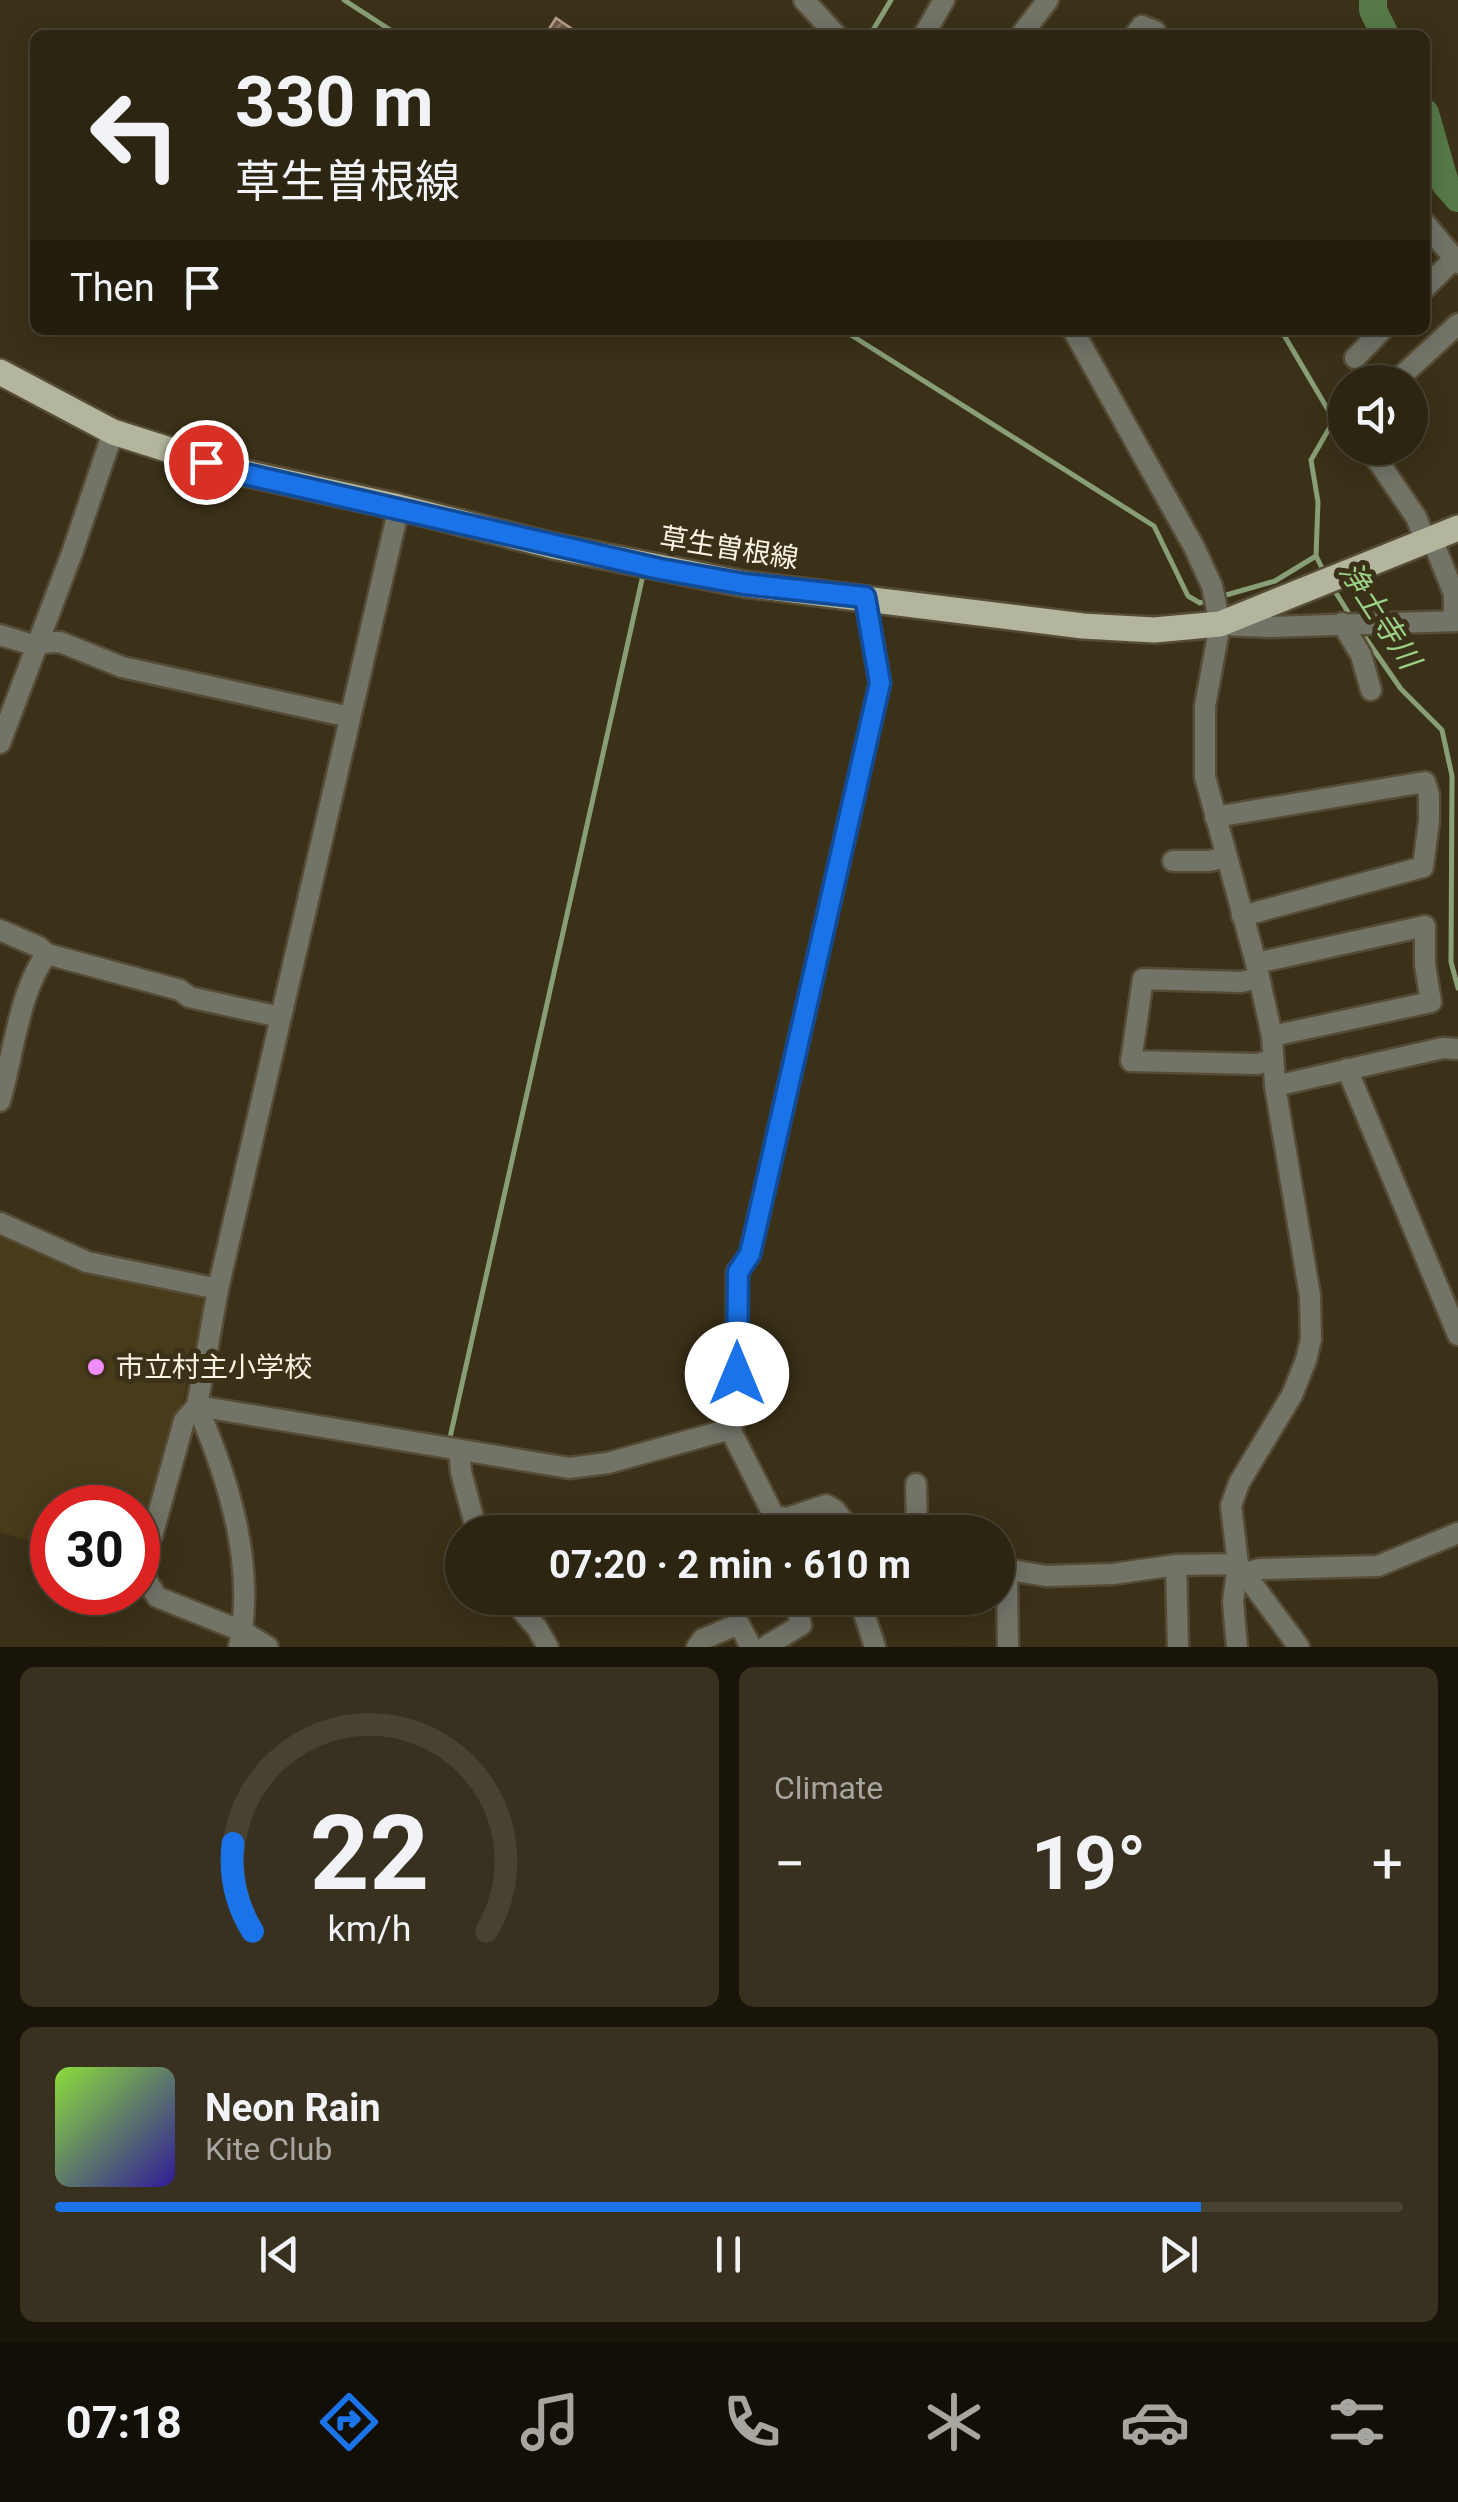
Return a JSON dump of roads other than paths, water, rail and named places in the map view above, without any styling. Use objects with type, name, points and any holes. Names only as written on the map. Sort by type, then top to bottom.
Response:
[{"type":"main road","name":"草生曽根線","points":[[0,372],[114,432],[236,472],[553,546],[744,584],[1124,630],[1220,624],[1458,528]]},
{"type":"street","points":[[804,0],[831,30]]},
{"type":"street","points":[[927,30],[944,0]]},
{"type":"street","points":[[1026,30],[1048,0]]},
{"type":"street","points":[[1430,230],[1456,261],[1430,284]]},
{"type":"street","points":[[1413,365],[1458,324]]},
{"type":"street","points":[[1076,335],[1212,586],[1220,624],[1207,692],[1205,777],[1272,1036],[1276,1086],[1308,1281],[1311,1339],[1292,1395],[1234,1494],[1232,1516],[1242,1569],[1234,1602],[1237,1647]]},
{"type":"street","points":[[1354,358],[1375,335]]},
{"type":"street","points":[[1,739],[114,432]]},
{"type":"street","points":[[1220,624],[1269,628],[1456,621],[1454,594],[1429,540],[1381,465]]},
{"type":"street","points":[[160,1507],[184,1421],[197,1406],[218,1289],[399,507]]},
{"type":"street","points":[[771,1515],[730,1429],[737,1407],[738,1272],[750,1254],[880,683],[865,597]]},
{"type":"street","points":[[1343,624],[1361,655],[1371,690]]},
{"type":"street","points":[[0,635],[37,645],[60,642],[122,668],[350,717]]},
{"type":"street","points":[[1216,816],[1425,782],[1430,795],[1423,867],[1242,916]]},
{"type":"street","points":[[1173,861],[1209,862],[1226,857]]},
{"type":"street","points":[[1272,1036],[1431,1002],[1424,926],[1257,971],[1241,982],[1143,979],[1131,1061],[1257,1064],[1274,1060]]},
{"type":"street","points":[[0,930],[47,954],[180,990],[189,997],[280,1016]]},
{"type":"street","points":[[0,1101],[18,1027],[38,966],[47,954]]},
{"type":"street","points":[[1276,1086],[1444,1048],[1458,1049]]},
{"type":"street","points":[[1347,1069],[1458,1335]]},
{"type":"street","points":[[0,1224],[87,1262],[218,1289]]},
{"type":"street","points":[[197,1406],[569,1468],[608,1463],[730,1429]]},
{"type":"street","points":[[197,1406],[212,1440],[240,1544],[246,1576],[242,1642]]},
{"type":"street","points":[[459,1450],[473,1515]]},
{"type":"street","points":[[916,1484],[917,1515]]},
{"type":"street","points":[[797,1515],[826,1506],[839,1515]]},
{"type":"street","points":[[1015,1571],[1046,1576],[1113,1574],[1176,1565],[1242,1569],[1378,1566],[1458,1532]]},
{"type":"street","points":[[1176,1565],[1178,1647]]},
{"type":"street","points":[[1242,1569],[1299,1647]]},
{"type":"street","points":[[160,1598],[242,1642],[268,1647]]},
{"type":"street","points":[[526,1615],[548,1647]]},
{"type":"street","points":[[765,1647],[801,1624],[799,1615]]},
{"type":"street","points":[[865,1615],[875,1647]]},
{"type":"street","points":[[1006,1615],[1008,1647]]},
{"type":"street","points":[[697,1647],[703,1639],[740,1624],[751,1647]]},
{"type":"waterway","points":[[344,0],[390,30]]},
{"type":"waterway","name":"浄土寺川","points":[[873,30],[891,0]]},
{"type":"waterway","points":[[1373,0],[1373,10],[1383,30]]},
{"type":"waterway","points":[[1430,130],[1445,183],[1458,198]]},
{"type":"waterway","points":[[851,335],[1154,526],[1188,596],[1200,603],[1208,600]]},
{"type":"waterway","name":"浄土寺川","points":[[1284,335],[1334,420],[1311,460],[1318,502],[1316,556],[1325,574]]},
{"type":"waterway","points":[[1219,597],[1275,581],[1316,556]]},
{"type":"waterway","points":[[449,1442],[643,575]]},
{"type":"waterway","name":"浄土寺川","points":[[1333,588],[1351,617]]},
{"type":"waterway","name":"浄土寺川","points":[[1360,630],[1401,689],[1442,730],[1452,776],[1451,962],[1458,988]]},
{"type":"place","name":"市立村主小学校","points":[[96,1367]]}]
